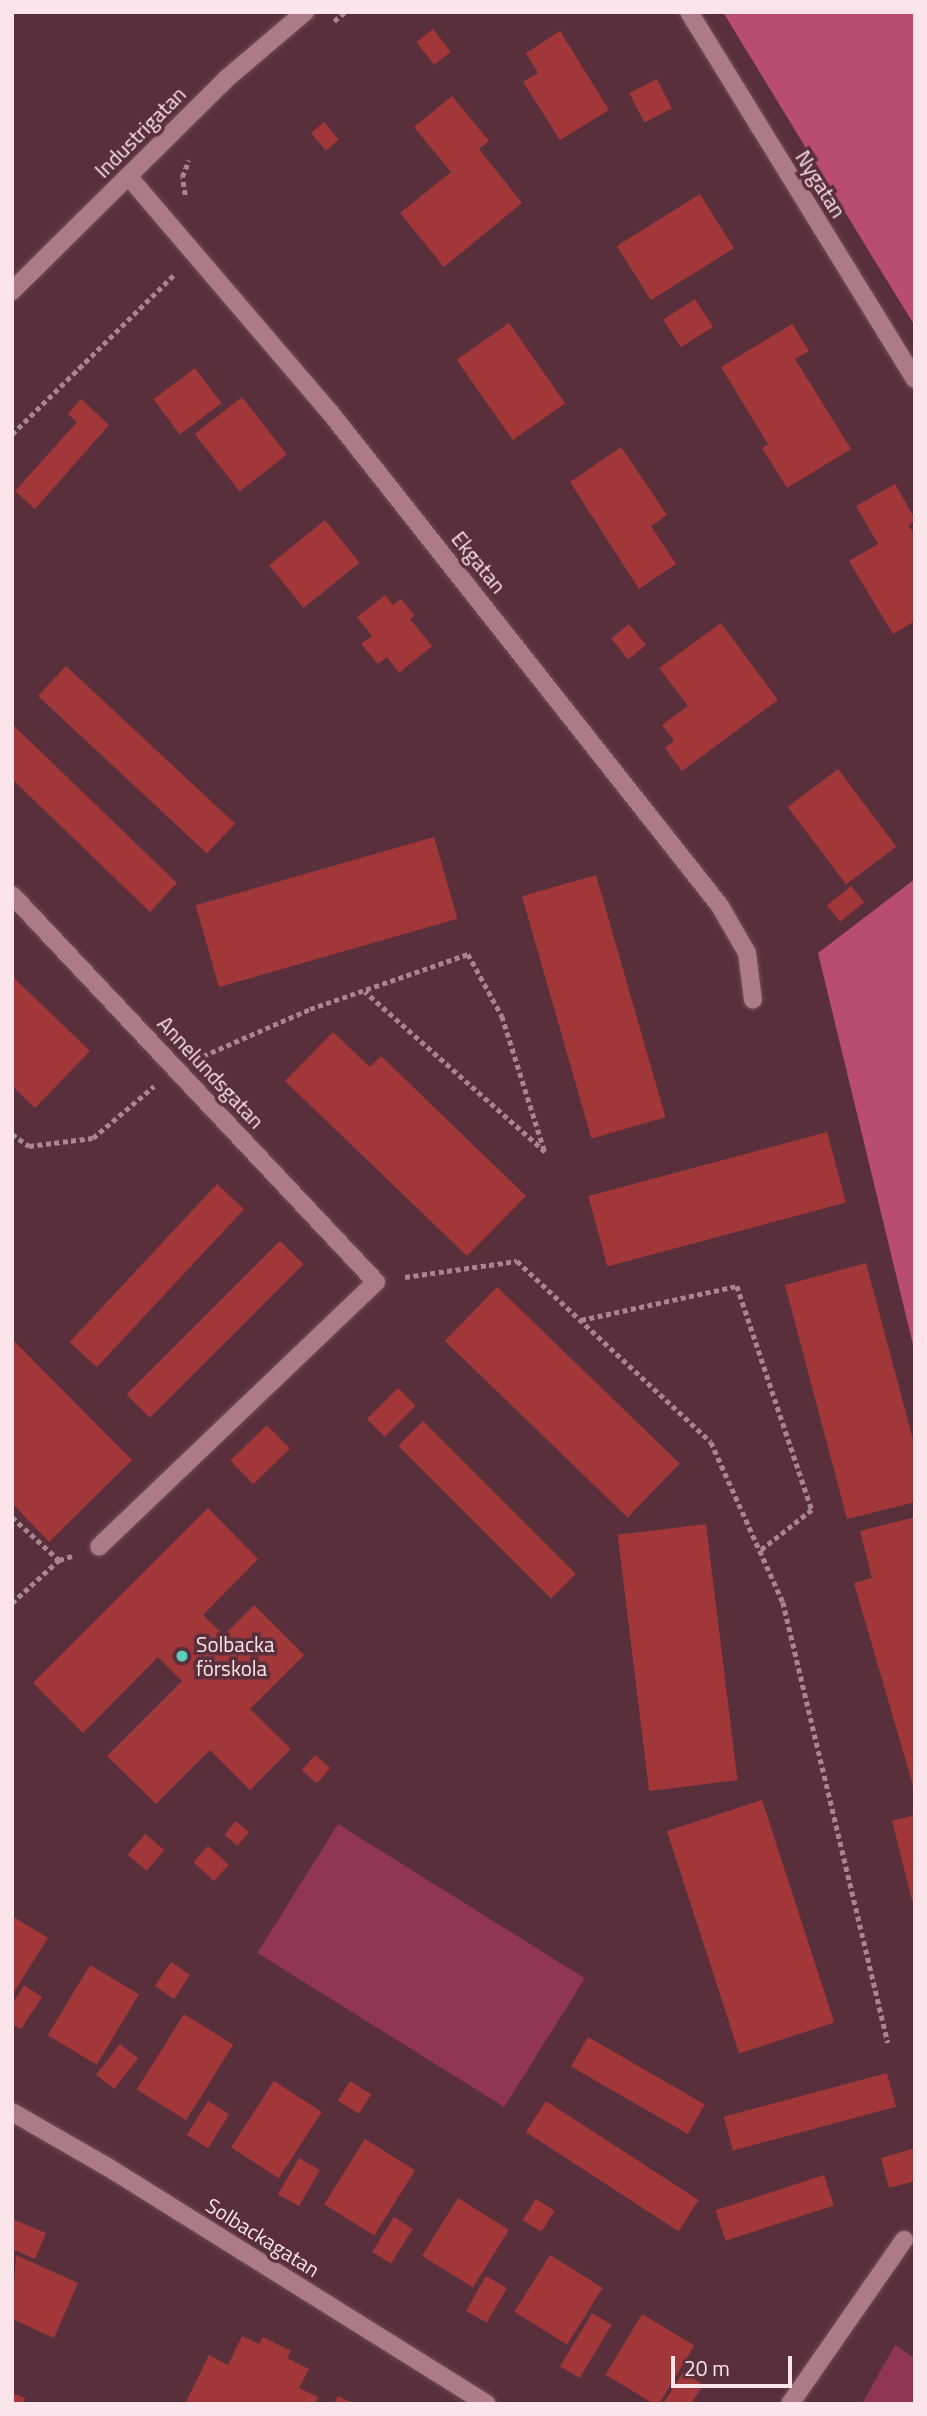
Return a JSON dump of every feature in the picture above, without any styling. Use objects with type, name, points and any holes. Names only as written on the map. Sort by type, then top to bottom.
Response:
[{"type":"street","name":"Industrigatan","points":[[12,291],[226,79],[305,12]]},
{"type":"street","name":"Nygatan","points":[[689,12],[915,379]]},
{"type":"street","name":"Ekgatan","points":[[128,176],[329,411],[720,906],[747,953],[753,1000]]},
{"type":"street","name":"Annelundsgatan","points":[[12,895],[376,1282]]},
{"type":"street","points":[[99,1547],[376,1282]]},
{"type":"street","name":"Solbackagatan","points":[[12,2112],[487,2404]]},
{"type":"street","points":[[790,2404],[904,2240]]},
{"type":"path","points":[[326,29],[345,12]]},
{"type":"path","points":[[191,203],[183,193],[182,177],[196,151]]},
{"type":"path","points":[[12,434],[71,380],[193,253]]},
{"type":"path","points":[[12,1134],[29,1146],[93,1138],[176,1068],[310,1010],[468,954],[502,1016],[545,1152],[365,992]]},
{"type":"path","points":[[376,1282],[517,1261],[710,1442],[783,1602],[888,2043]]},
{"type":"path","points":[[581,1321],[737,1286],[813,1510],[760,1551]]},
{"type":"path","points":[[12,1517],[59,1560]]},
{"type":"path","points":[[12,1604],[59,1560],[99,1547]]},
{"type":"shaded area","points":[[723,12],[915,12],[915,326],[870,253]]},
{"type":"shaded area","points":[[915,879],[915,1353],[818,953]]},
{"type":"shaded area","points":[[338,1824],[585,1978],[504,2107],[257,1953]]},
{"type":"shaded area","points":[[895,2345],[915,2359],[915,2404],[862,2404]]},
{"type":"building","points":[[433,29],[451,52],[434,65],[416,42]]},
{"type":"building","points":[[560,31],[609,110],[560,140],[523,82],[538,73],[526,53]]},
{"type":"building","points":[[657,79],[672,108],[644,122],[629,93]]},
{"type":"building","points":[[452,96],[489,141],[479,149],[522,203],[444,267],[400,213],[451,172],[414,127]]},
{"type":"building","points":[[324,122],[339,140],[326,151],[311,133]]},
{"type":"building","points":[[700,194],[734,248],[651,300],[617,246]]},
{"type":"building","points":[[695,299],[713,327],[681,347],[663,320]]},
{"type":"building","points":[[509,323],[565,403],[513,440],[457,360]]},
{"type":"building","points":[[792,324],[809,351],[795,359],[851,449],[787,488],[762,448],[768,444],[721,367]]},
{"type":"building","points":[[195,368],[221,403],[180,434],[153,399]]},
{"type":"building","points":[[242,397],[287,455],[240,491],[195,434]]},
{"type":"building","points":[[81,399],[109,425],[35,509],[15,491],[77,422],[68,414]]},
{"type":"building","points":[[621,447],[667,515],[651,526],[676,564],[639,589],[570,482]]},
{"type":"building","points":[[895,484],[915,519],[909,526],[915,536],[915,621],[893,634],[849,561],[878,544],[856,506]]},
{"type":"building","points":[[325,520],[360,563],[304,608],[269,565]]},
{"type":"building","points":[[385,595],[393,605],[401,599],[414,615],[410,619],[432,646],[399,673],[387,657],[378,664],[361,644],[372,636],[357,617]]},
{"type":"building","points":[[721,623],[778,700],[682,771],[665,748],[674,741],[662,725],[688,706],[659,668]]},
{"type":"building","points":[[629,624],[646,645],[628,659],[611,638]]},
{"type":"building","points":[[66,666],[235,824],[207,854],[38,696]]},
{"type":"building","points":[[12,724],[177,883],[150,912],[12,779]]},
{"type":"building","points":[[838,769],[896,846],[846,884],[788,807]]},
{"type":"building","points":[[434,837],[457,919],[219,987],[196,905]]},
{"type":"building","points":[[596,875],[665,1117],[591,1138],[522,896]]},
{"type":"building","points":[[851,886],[864,902],[840,922],[827,906]]},
{"type":"building","points":[[12,976],[90,1051],[35,1108],[12,1086]]},
{"type":"building","points":[[333,1032],[370,1067],[381,1056],[526,1196],[467,1256],[285,1081]]},
{"type":"building","points":[[827,1132],[846,1203],[607,1266],[588,1196]]},
{"type":"building","points":[[217,1184],[244,1209],[97,1367],[70,1342]]},
{"type":"building","points":[[280,1241],[303,1264],[150,1418],[127,1394]]},
{"type":"building","points":[[866,1263],[915,1447],[915,1502],[847,1519],[785,1285]]},
{"type":"building","points":[[497,1287],[680,1463],[628,1517],[445,1341]]},
{"type":"building","points":[[12,1339],[132,1460],[49,1542],[12,1503]]},
{"type":"building","points":[[398,1388],[416,1406],[385,1437],[367,1419]]},
{"type":"building","points":[[423,1421],[576,1574],[551,1598],[398,1446]]},
{"type":"building","points":[[267,1425],[290,1449],[253,1484],[230,1460]]},
{"type":"building","name":"Solbacka förskola","points":[[208,1508],[258,1559],[203,1615],[224,1635],[254,1605],[304,1655],[250,1709],[291,1749],[250,1790],[210,1750],[156,1804],[107,1756],[182,1681],[158,1657],[83,1733],[33,1683]]},
{"type":"building","points":[[915,1517],[914,1789],[854,1583],[872,1578],[860,1531]]},
{"type":"building","points":[[706,1524],[737,1780],[649,1791],[618,1535]]},
{"type":"building","points":[[315,1755],[330,1768],[317,1783],[302,1770]]},
{"type":"building","points":[[762,1800],[834,2023],[739,2053],[667,1831]]},
{"type":"building","points":[[915,1815],[915,1907],[914,1908],[892,1821]]},
{"type":"building","points":[[236,1821],[249,1832],[237,1846],[224,1835]]},
{"type":"building","points":[[145,1834],[164,1850],[147,1871],[128,1855]]},
{"type":"building","points":[[208,1846],[229,1865],[214,1881],[193,1862]]},
{"type":"building","points":[[12,1916],[48,1938],[12,1995]]},
{"type":"building","points":[[171,1962],[190,1975],[174,1999],[155,1986]]},
{"type":"building","points":[[90,1965],[139,1994],[97,2065],[48,2035]]},
{"type":"building","points":[[24,1985],[42,1997],[21,2029],[12,2024],[12,2004]]},
{"type":"building","points":[[184,2014],[233,2045],[186,2120],[137,2089]]},
{"type":"building","points":[[588,2037],[705,2104],[688,2134],[571,2066]]},
{"type":"building","points":[[120,2044],[138,2058],[114,2089],[96,2075]]},
{"type":"building","points":[[887,2073],[896,2107],[733,2151],[724,2117]]},
{"type":"building","points":[[274,2081],[322,2112],[279,2178],[231,2147]]},
{"type":"building","points":[[350,2081],[371,2094],[359,2114],[338,2101]]},
{"type":"building","points":[[208,2101],[229,2114],[208,2148],[187,2135]]},
{"type":"building","points":[[546,2101],[699,2200],[678,2231],[526,2132]]},
{"type":"building","points":[[365,2139],[415,2170],[374,2236],[324,2204]]},
{"type":"building","points":[[915,2148],[915,2181],[889,2188],[881,2158]]},
{"type":"building","points":[[299,2158],[320,2170],[299,2206],[278,2194]]},
{"type":"building","points":[[824,2175],[834,2205],[725,2241],[716,2210]]},
{"type":"building","points":[[458,2198],[509,2230],[473,2287],[422,2256]]},
{"type":"building","points":[[536,2199],[555,2211],[541,2232],[523,2220]]},
{"type":"building","points":[[394,2217],[413,2229],[391,2263],[372,2252]]},
{"type":"building","points":[[12,2219],[46,2233],[35,2259],[12,2249]]},
{"type":"building","points":[[16,2255],[78,2283],[54,2338],[12,2319]]},
{"type":"building","points":[[550,2255],[603,2288],[567,2345],[514,2312]]},
{"type":"building","points":[[486,2276],[507,2288],[487,2323],[466,2311]]},
{"type":"building","points":[[592,2313],[612,2325],[580,2378],[560,2366]]},
{"type":"building","points":[[642,2314],[694,2345],[659,2404],[654,2404],[605,2375]]},
{"type":"building","points":[[242,2336],[259,2344],[263,2337],[291,2351],[287,2358],[309,2369],[299,2388],[318,2397],[315,2404],[185,2404],[209,2355],[228,2365]]},
{"type":"building","points":[[683,2372],[703,2385],[691,2404],[663,2404]]},
{"type":"building","points":[[12,2393],[25,2398],[23,2404],[12,2404]]},
{"type":"building","points":[[338,2396],[354,2404],[334,2404]]},
{"type":"place","name":"Solbacka förskola","points":[[182,1656]]}]
